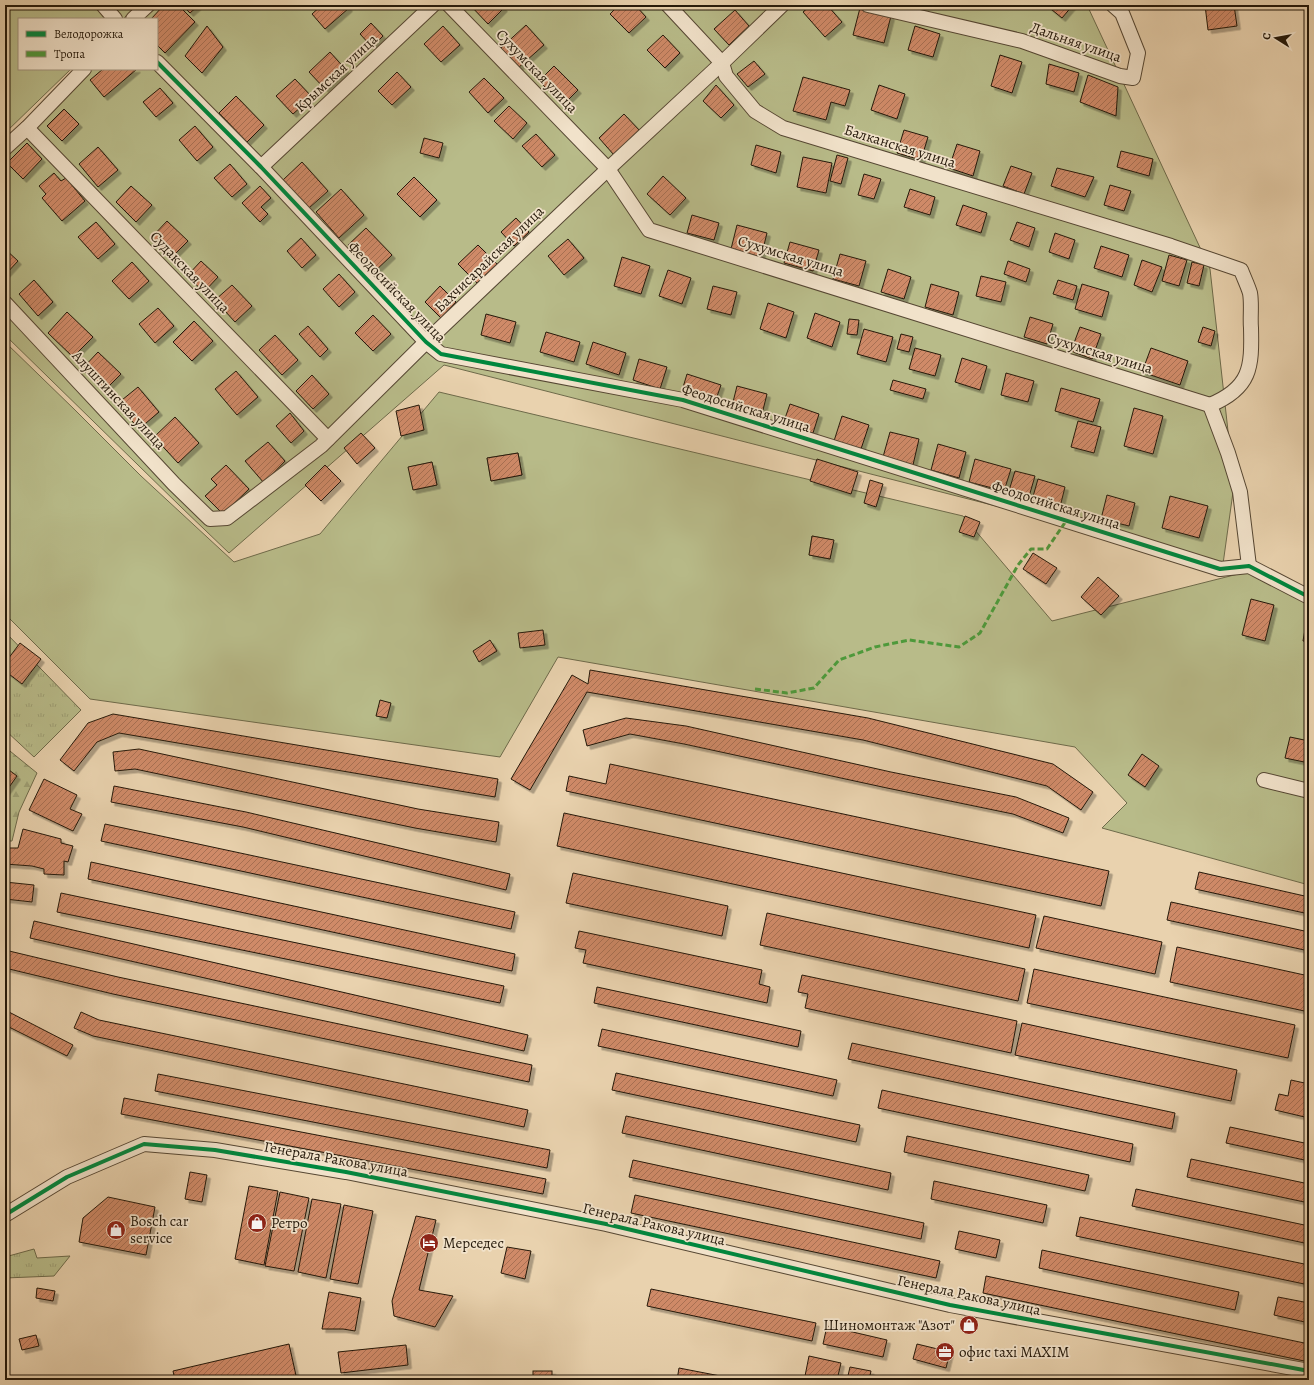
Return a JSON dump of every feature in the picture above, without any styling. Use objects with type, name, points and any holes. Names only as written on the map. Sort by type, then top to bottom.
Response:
[{"type":"street","points":[[103,5],[114,18]]},
{"type":"street","points":[[135,18],[148,5]]},
{"type":"street","name":"Крымская улица","points":[[261,166],[433,5]]},
{"type":"street","name":"Сухумская улица","points":[[449,5],[608,169],[649,230],[1210,405]]},
{"type":"street","name":"Балканская улица","points":[[668,5],[722,63],[726,76],[755,111],[783,128],[1172,246],[1241,270],[1250,294],[1250,363],[1245,377],[1236,390],[1224,399],[1210,405]]},
{"type":"street","name":"Бахчисарайская улица","points":[[210,519],[227,518],[321,446],[426,342],[782,5]]},
{"type":"street","name":"Дальняя улица","points":[[868,5],[1022,41],[1120,76],[1132,78],[1138,53],[1122,13],[1113,5]]},
{"type":"street","name":"Феодосийская улица","points":[[158,63],[261,166],[426,342],[441,354],[683,400],[1220,569],[1249,566]]},
{"type":"street","points":[[5,148],[27,128],[83,70]]},
{"type":"street","name":"Судакская улица","points":[[27,128],[328,439]]},
{"type":"street","name":"Алуштинская улица","points":[[5,303],[168,478],[210,519]]},
{"type":"street","points":[[1210,405],[1228,453],[1240,492],[1249,566],[1309,597]]},
{"type":"street","points":[[1264,780],[1309,791]]},
{"type":"street","name":"Генерала Ракова улица","points":[[5,1215],[67,1176],[144,1144],[215,1150],[346,1172],[606,1224],[950,1305],[1309,1371]]},
{"type":"green space","points":[[5,5],[137,5],[124,18],[18,18],[18,70],[70,70],[5,133]]},
{"type":"green space","points":[[153,5],[1087,5],[1210,269],[1234,485],[1223,564],[444,365],[229,553],[5,335],[5,144],[84,70],[158,70],[158,18],[139,18]]},
{"type":"green space","points":[[5,342],[141,476],[234,562],[320,534],[439,392],[963,516],[1052,621],[1246,572],[1309,600],[1309,885],[1102,828],[1127,803],[1075,747],[558,657],[500,757],[90,699],[5,614]],"holes":[[[518,453],[522,475],[491,481],[487,458]],[[432,462],[437,485],[414,490],[409,467]],[[812,536],[833,540],[830,559],[809,555]]]},
{"type":"green space","points":[[5,632],[81,710],[34,757],[5,730]]},
{"type":"green space","points":[[5,747],[37,773],[19,812],[12,841],[5,841]]},
{"type":"green space","points":[[34,1249],[37,1258],[70,1256],[54,1276],[5,1278],[5,1257]]},
{"type":"building","points":[[164,5],[178,5],[195,22],[165,53],[158,46],[158,18],[152,18]]},
{"type":"building","points":[[182,5],[199,5],[190,13]]},
{"type":"building","points":[[322,5],[347,5],[349,8],[325,29],[312,14]]},
{"type":"building","points":[[470,5],[501,5],[504,8],[488,24]]},
{"type":"building","points":[[619,5],[635,5],[646,17],[629,33],[610,14]]},
{"type":"building","points":[[811,5],[827,5],[842,22],[825,37],[803,12]]},
{"type":"building","points":[[1046,5],[1073,5],[1062,18]]},
{"type":"building","points":[[1205,5],[1234,5],[1237,26],[1208,30]]},
{"type":"building","points":[[860,8],[891,16],[884,43],[853,35]]},
{"type":"building","points":[[735,10],[749,26],[729,45],[714,29]]},
{"type":"building","points":[[371,23],[383,36],[372,47],[360,34]]},
{"type":"building","points":[[526,25],[544,45],[518,68],[501,48]]},
{"type":"building","points":[[207,26],[223,47],[202,73],[185,56]]},
{"type":"building","points":[[443,26],[460,45],[441,62],[424,44]]},
{"type":"building","points":[[915,26],[940,34],[933,57],[908,50]]},
{"type":"building","points":[[663,35],[680,53],[665,68],[647,50]]},
{"type":"building","points":[[330,52],[346,70],[325,89],[309,72]]},
{"type":"building","points":[[1000,55],[1022,62],[1012,93],[991,86]]},
{"type":"building","points":[[754,61],[765,74],[748,87],[737,74]]},
{"type":"building","points":[[1049,64],[1079,73],[1074,92],[1046,84]]},
{"type":"building","points":[[554,66],[578,90],[563,105],[539,81]]},
{"type":"building","points":[[102,70],[136,70],[104,97],[90,80]]},
{"type":"building","points":[[397,72],[411,87],[392,105],[378,91]]},
{"type":"building","points":[[1088,75],[1118,87],[1116,116],[1080,102]]},
{"type":"building","points":[[803,77],[850,90],[845,106],[831,102],[826,120],[793,111]]},
{"type":"building","points":[[484,78],[504,98],[488,113],[469,92]]},
{"type":"building","points":[[295,79],[312,97],[293,114],[276,96]]},
{"type":"building","points":[[716,85],[734,105],[721,118],[703,101]]},
{"type":"building","points":[[879,85],[905,94],[897,119],[871,110]]},
{"type":"building","points":[[160,88],[173,103],[156,117],[143,102]]},
{"type":"building","points":[[236,96],[264,125],[247,142],[219,113]]},
{"type":"building","points":[[509,106],[527,123],[513,139],[494,121]]},
{"type":"building","points":[[64,109],[79,124],[62,141],[47,126]]},
{"type":"building","points":[[624,114],[640,131],[614,155],[599,138]]},
{"type":"building","points":[[195,126],[213,147],[197,161],[179,140]]},
{"type":"building","points":[[904,130],[928,137],[921,160],[897,153]]},
{"type":"building","points":[[536,134],[555,155],[542,167],[522,146]]},
{"type":"building","points":[[424,138],[443,143],[439,158],[420,153]]},
{"type":"building","points":[[27,143],[42,159],[23,179],[7,163]]},
{"type":"building","points":[[957,144],[980,151],[973,176],[949,168]]},
{"type":"building","points":[[756,145],[781,152],[776,173],[751,165]]},
{"type":"building","points":[[98,147],[118,170],[98,187],[79,164]]},
{"type":"building","points":[[1121,151],[1153,159],[1149,176],[1117,167]]},
{"type":"building","points":[[837,155],[848,158],[841,184],[830,181]]},
{"type":"building","points":[[803,157],[832,163],[826,193],[797,187]]},
{"type":"building","points":[[302,162],[328,191],[309,208],[283,180]]},
{"type":"building","points":[[230,164],[247,184],[232,197],[214,178]]},
{"type":"building","points":[[1011,166],[1032,173],[1024,194],[1003,186]]},
{"type":"building","points":[[1057,168],[1094,177],[1085,197],[1051,186]]},
{"type":"building","points":[[54,173],[61,181],[66,178],[85,201],[62,221],[42,198],[46,194],[39,186]]},
{"type":"building","points":[[864,174],[881,179],[874,199],[858,195]]},
{"type":"building","points":[[663,176],[686,198],[670,215],[647,194]]},
{"type":"building","points":[[414,177],[437,200],[420,217],[397,194]]},
{"type":"building","points":[[1110,185],[1131,191],[1124,211],[1104,205]]},
{"type":"building","points":[[131,186],[152,205],[136,222],[116,202]]},
{"type":"building","points":[[260,186],[271,198],[261,207],[268,214],[260,222],[242,203]]},
{"type":"building","points":[[341,189],[364,215],[339,238],[316,212]]},
{"type":"building","points":[[910,189],[935,197],[930,215],[904,207]]},
{"type":"building","points":[[963,205],[987,213],[981,233],[956,225]]},
{"type":"building","points":[[692,215],[719,223],[714,240],[687,233]]},
{"type":"building","points":[[516,218],[529,232],[514,246],[501,232]]},
{"type":"building","points":[[167,221],[188,241],[171,258],[151,238]]},
{"type":"building","points":[[96,222],[115,244],[98,259],[78,237]]},
{"type":"building","points":[[1017,222],[1035,228],[1029,247],[1010,240]]},
{"type":"building","points":[[737,225],[767,233],[761,257],[731,249]]},
{"type":"building","points":[[366,228],[392,255],[373,273],[348,245]]},
{"type":"building","points":[[1055,233],[1075,240],[1069,259],[1049,252]]},
{"type":"building","points":[[301,238],[316,255],[302,268],[287,251]]},
{"type":"building","points":[[568,239],[584,258],[564,275],[548,256]]},
{"type":"building","points":[[790,242],[819,250],[813,271],[784,263]]},
{"type":"building","points":[[478,245],[497,264],[477,283],[458,264]]},
{"type":"building","points":[[1101,246],[1129,255],[1122,277],[1094,268]]},
{"type":"building","points":[[5,249],[18,261],[5,275]]},
{"type":"building","points":[[840,254],[866,261],[859,286],[833,279]]},
{"type":"building","points":[[1169,255],[1187,260],[1179,286],[1162,281]]},
{"type":"building","points":[[622,257],[650,266],[641,294],[614,286]]},
{"type":"building","points":[[1142,260],[1162,267],[1152,292],[1134,285]]},
{"type":"building","points":[[201,261],[218,277],[204,292],[187,276]]},
{"type":"building","points":[[1008,261],[1030,269],[1026,282],[1004,274]]},
{"type":"building","points":[[132,262],[149,281],[129,299],[112,281]]},
{"type":"building","points":[[1192,262],[1204,265],[1199,286],[1187,283]]},
{"type":"building","points":[[888,269],[911,277],[904,299],[881,292]]},
{"type":"building","points":[[668,270],[691,278],[682,304],[659,296]]},
{"type":"building","points":[[339,274],[355,292],[339,307],[323,289]]},
{"type":"building","points":[[981,276],[1006,282],[1001,302],[976,296]]},
{"type":"building","points":[[34,280],[53,302],[38,316],[19,294]]},
{"type":"building","points":[[1058,280],[1077,286],[1073,300],[1053,294]]},
{"type":"building","points":[[931,284],[959,292],[953,315],[925,307]]},
{"type":"building","points":[[1082,284],[1109,292],[1102,317],[1075,309]]},
{"type":"building","points":[[232,285],[252,306],[235,322],[215,300]]},
{"type":"building","points":[[440,286],[456,302],[441,318],[425,302]]},
{"type":"building","points":[[713,286],[737,292],[731,315],[707,309]]},
{"type":"building","points":[[768,303],[794,312],[786,338],[760,329]]},
{"type":"building","points":[[158,308],[174,326],[155,343],[139,324]]},
{"type":"building","points":[[67,312],[93,337],[73,357],[48,333]]},
{"type":"building","points":[[815,313],[840,322],[832,347],[807,338]]},
{"type":"building","points":[[486,314],[516,322],[510,343],[481,335]]},
{"type":"building","points":[[373,315],[391,334],[373,351],[355,333]]},
{"type":"building","points":[[1030,317],[1053,324],[1047,344],[1024,337]]},
{"type":"building","points":[[849,319],[859,320],[857,335],[847,334]]},
{"type":"building","points":[[194,321],[213,341],[192,361],[173,342]]},
{"type":"building","points":[[308,326],[328,349],[320,357],[299,334]]},
{"type":"building","points":[[1080,327],[1101,334],[1092,359],[1071,351]]},
{"type":"building","points":[[1203,327],[1215,331],[1211,346],[1198,342]]},
{"type":"building","points":[[864,329],[893,337],[886,362],[857,354]]},
{"type":"building","points":[[546,332],[580,342],[574,362],[540,352]]},
{"type":"building","points":[[901,334],[913,337],[909,352],[897,349]]},
{"type":"building","points":[[275,335],[298,360],[282,375],[259,350]]},
{"type":"building","points":[[593,342],[626,353],[619,375],[586,364]]},
{"type":"building","points":[[915,348],[941,355],[935,376],[909,369]]},
{"type":"building","points":[[1151,348],[1188,361],[1180,385],[1142,372]]},
{"type":"building","points":[[98,352],[121,374],[104,391],[82,369]]},
{"type":"building","points":[[962,358],[987,366],[980,390],[955,382]]},
{"type":"building","points":[[639,359],[667,367],[660,389],[633,380]]},
{"type":"building","points":[[236,371],[258,397],[237,415],[215,389]]},
{"type":"building","points":[[1006,373],[1034,381],[1028,402],[1001,395]]},
{"type":"building","points":[[687,374],[721,385],[714,405],[681,394]]},
{"type":"building","points":[[312,375],[329,394],[313,409],[296,391]]},
{"type":"building","points":[[893,380],[926,389],[923,399],[890,390]]},
{"type":"building","points":[[737,386],[767,394],[761,418],[731,410]]},
{"type":"building","points":[[138,387],[159,412],[139,429],[117,404]]},
{"type":"building","points":[[1061,388],[1100,399],[1093,422],[1055,411]]},
{"type":"building","points":[[790,404],[819,414],[813,433],[783,424]]},
{"type":"building","points":[[419,405],[424,430],[401,436],[396,411]]},
{"type":"building","points":[[1134,408],[1163,416],[1153,454],[1124,446]]},
{"type":"building","points":[[290,413],[304,431],[291,443],[276,426]]},
{"type":"building","points":[[842,416],[869,425],[861,449],[834,441]]},
{"type":"building","points":[[175,417],[199,443],[178,463],[154,437]]},
{"type":"building","points":[[1078,421],[1101,427],[1094,453],[1071,447]]},
{"type":"building","points":[[890,432],[919,439],[913,465],[883,457]]},
{"type":"building","points":[[361,433],[375,448],[357,464],[344,448]]},
{"type":"building","points":[[268,442],[285,461],[264,483],[245,461]]},
{"type":"building","points":[[938,444],[966,452],[959,478],[931,470]]},
{"type":"building","points":[[518,453],[522,475],[491,481],[487,458]]},
{"type":"building","points":[[817,459],[858,472],[851,494],[810,481]]},
{"type":"building","points":[[975,459],[1011,469],[1004,491],[969,482]]},
{"type":"building","points":[[432,462],[437,485],[413,490],[408,467]]},
{"type":"building","points":[[226,465],[249,489],[223,514],[205,496],[217,485],[211,479]]},
{"type":"building","points":[[325,465],[341,481],[321,501],[305,485]]},
{"type":"building","points":[[1015,471],[1035,476],[1028,500],[1008,494]]},
{"type":"building","points":[[1038,479],[1065,487],[1060,507],[1032,500]]},
{"type":"building","points":[[870,480],[883,484],[876,507],[864,503]]},
{"type":"building","points":[[1107,495],[1135,503],[1129,526],[1101,519]]},
{"type":"building","points":[[1170,496],[1208,506],[1199,538],[1162,528]]},
{"type":"building","points":[[965,516],[980,522],[974,537],[959,532]]},
{"type":"building","points":[[812,536],[834,540],[830,559],[809,555]]},
{"type":"building","points":[[1033,553],[1057,568],[1046,584],[1023,569]]},
{"type":"building","points":[[1098,577],[1119,596],[1101,615],[1081,597]]},
{"type":"building","points":[[1251,599],[1274,605],[1265,641],[1242,635]]},
{"type":"building","points":[[1309,612],[1309,642],[1303,641]]},
{"type":"building","points":[[543,630],[545,645],[520,648],[518,633]]},
{"type":"building","points":[[490,640],[497,651],[479,662],[473,651]]},
{"type":"building","points":[[20,643],[41,659],[22,684],[5,671],[5,663]]},
{"type":"building","points":[[590,670],[868,718],[1053,764],[1093,792],[1081,810],[1047,786],[863,740],[587,692],[530,790],[511,779],[572,675],[588,684]]},
{"type":"building","points":[[380,700],[391,703],[387,718],[376,716]]},
{"type":"building","points":[[113,714],[498,779],[495,797],[119,733],[97,742],[74,771],[60,760],[88,723]]},
{"type":"building","points":[[626,718],[686,726],[891,772],[1016,797],[1069,818],[1063,833],[1013,814],[684,744],[630,734],[587,746],[583,730]]},
{"type":"building","points":[[1290,737],[1309,741],[1309,763],[1285,758]]},
{"type":"building","points":[[139,749],[418,809],[499,822],[496,842],[415,828],[135,769],[115,771],[113,752]]},
{"type":"building","points":[[1142,754],[1159,766],[1145,787],[1128,775]]},
{"type":"building","points":[[610,764],[1109,871],[1101,906],[566,791],[569,776],[606,784]]},
{"type":"building","points":[[5,767],[17,776],[5,793]]},
{"type":"building","points":[[44,779],[77,795],[70,809],[82,814],[73,831],[29,810]]},
{"type":"building","points":[[114,786],[246,812],[510,874],[506,890],[243,827],[111,802]]},
{"type":"building","points":[[564,813],[1036,915],[1029,948],[557,846]]},
{"type":"building","points":[[105,824],[515,912],[511,929],[101,841]]},
{"type":"building","points":[[23,829],[61,839],[61,843],[73,846],[68,862],[64,861],[64,875],[44,874],[44,869],[32,866],[5,864],[5,848],[18,848]]},
{"type":"building","points":[[91,862],[515,954],[512,971],[88,879]]},
{"type":"building","points":[[1199,872],[1309,897],[1309,914],[1195,889]]},
{"type":"building","points":[[573,873],[728,906],[722,936],[566,903]]},
{"type":"building","points":[[5,882],[34,885],[32,902],[5,899]]},
{"type":"building","points":[[61,893],[504,986],[500,1003],[57,912]]},
{"type":"building","points":[[1171,902],[1309,932],[1309,951],[1167,920]]},
{"type":"building","points":[[767,913],[1025,969],[1018,1001],[760,945]]},
{"type":"building","points":[[1044,916],[1162,942],[1155,974],[1036,948]]},
{"type":"building","points":[[34,921],[528,1035],[524,1051],[30,938]]},
{"type":"building","points":[[579,931],[762,970],[759,984],[770,987],[767,1003],[583,963],[586,950],[575,948]]},
{"type":"building","points":[[1177,947],[1309,976],[1309,1012],[1170,982]]},
{"type":"building","points":[[5,950],[118,977],[532,1065],[529,1082],[113,994],[5,968]]},
{"type":"building","points":[[1034,969],[1295,1025],[1288,1058],[1027,1003]]},
{"type":"building","points":[[802,975],[1017,1021],[1011,1053],[805,1008],[808,994],[798,992]]},
{"type":"building","points":[[597,987],[801,1031],[798,1047],[594,1003]]},
{"type":"building","points":[[5,1010],[73,1045],[67,1056],[5,1025]]},
{"type":"building","points":[[81,1012],[99,1020],[528,1110],[524,1127],[93,1036],[74,1028]]},
{"type":"building","points":[[1022,1023],[1237,1070],[1231,1101],[1015,1055]]},
{"type":"building","points":[[602,1029],[837,1080],[833,1096],[598,1046]]},
{"type":"building","points":[[852,1043],[1175,1113],[1172,1129],[848,1059]]},
{"type":"building","points":[[616,1073],[860,1125],[856,1142],[612,1090]]},
{"type":"building","points":[[158,1074],[550,1150],[547,1168],[155,1091]]},
{"type":"building","points":[[1291,1080],[1309,1084],[1309,1118],[1275,1110],[1279,1094],[1288,1096]]},
{"type":"building","points":[[882,1090],[1133,1144],[1130,1162],[878,1108]]},
{"type":"building","points":[[124,1098],[546,1179],[543,1194],[121,1114]]},
{"type":"building","points":[[626,1116],[891,1173],[888,1190],[622,1133]]},
{"type":"building","points":[[1230,1127],[1309,1144],[1309,1161],[1226,1143]]},
{"type":"building","points":[[907,1136],[1089,1175],[1085,1191],[904,1152]]},
{"type":"building","points":[[1191,1159],[1309,1184],[1309,1203],[1187,1177]]},
{"type":"building","points":[[633,1160],[924,1223],[921,1239],[629,1177]]},
{"type":"building","points":[[190,1172],[207,1175],[202,1202],[185,1199]]},
{"type":"building","points":[[934,1181],[1047,1205],[1043,1223],[931,1199]]},
{"type":"building","points":[[249,1186],[278,1191],[264,1265],[235,1259]]},
{"type":"building","points":[[1136,1189],[1309,1226],[1309,1244],[1132,1206]]},
{"type":"building","points":[[280,1192],[309,1198],[294,1271],[265,1266]]},
{"type":"building","points":[[635,1195],[940,1261],[936,1278],[631,1213]]},
{"type":"building","name":"Bosch car service","points":[[108,1197],[155,1207],[146,1255],[79,1242],[83,1218]]},
{"type":"building","points":[[312,1199],[341,1204],[326,1278],[298,1272]]},
{"type":"building","points":[[344,1205],[373,1211],[358,1284],[330,1279]]},
{"type":"building","points":[[416,1216],[436,1220],[419,1290],[453,1296],[435,1327],[394,1316],[392,1301]]},
{"type":"building","points":[[1080,1217],[1309,1265],[1309,1285],[1076,1236]]},
{"type":"building","points":[[959,1231],[1000,1240],[996,1258],[955,1249]]},
{"type":"building","points":[[507,1247],[531,1251],[525,1279],[501,1273]]},
{"type":"building","points":[[1042,1250],[1239,1292],[1235,1310],[1039,1268]]},
{"type":"building","points":[[986,1276],[1309,1344],[1309,1362],[983,1293]]},
{"type":"building","points":[[37,1288],[55,1291],[53,1301],[36,1298]]},
{"type":"building","points":[[651,1289],[816,1323],[812,1341],[647,1306]]},
{"type":"building","points":[[329,1292],[361,1298],[355,1331],[343,1329],[322,1329]]},
{"type":"building","points":[[1278,1297],[1309,1303],[1309,1323],[1274,1315]]},
{"type":"building","points":[[827,1326],[887,1340],[883,1357],[823,1344]]},
{"type":"building","points":[[36,1335],[39,1346],[22,1350],[19,1339]]},
{"type":"building","points":[[289,1344],[297,1380],[175,1380],[173,1371]]},
{"type":"building","points":[[917,1344],[950,1352],[946,1368],[913,1359]]},
{"type":"building","points":[[406,1345],[408,1365],[341,1373],[338,1352]]},
{"type":"building","points":[[809,1356],[841,1363],[837,1380],[823,1380],[805,1376]]},
{"type":"building","points":[[850,1367],[871,1371],[869,1380],[847,1380]]},
{"type":"building","points":[[679,1368],[741,1380],[677,1380]]},
{"type":"building","points":[[533,1371],[552,1371],[552,1380],[533,1380]]},
{"type":"marked path","points":[[755,689],[787,693],[814,688],[839,660],[875,647],[909,640],[959,647],[980,633],[1018,565],[1031,549],[1047,549],[1066,521]]},
{"type":"cycle path","points":[[158,63],[261,167],[426,342],[441,354],[683,400],[1220,569],[1249,566],[1309,597]]},
{"type":"cycle path","points":[[5,1215],[67,1177],[144,1144],[215,1150],[346,1172],[606,1224],[950,1305],[1309,1371]]},
{"type":"place","name":"Ретро","points":[[257,1223]]},
{"type":"place","name":"Bosch car service","points":[[116,1230]]},
{"type":"place","name":"Мерседес","points":[[429,1243]]},
{"type":"place","name":"Шиномонтаж \"Азот\"","points":[[969,1325]]},
{"type":"place","name":"офис taxi MAXIM","points":[[945,1352]]}]
